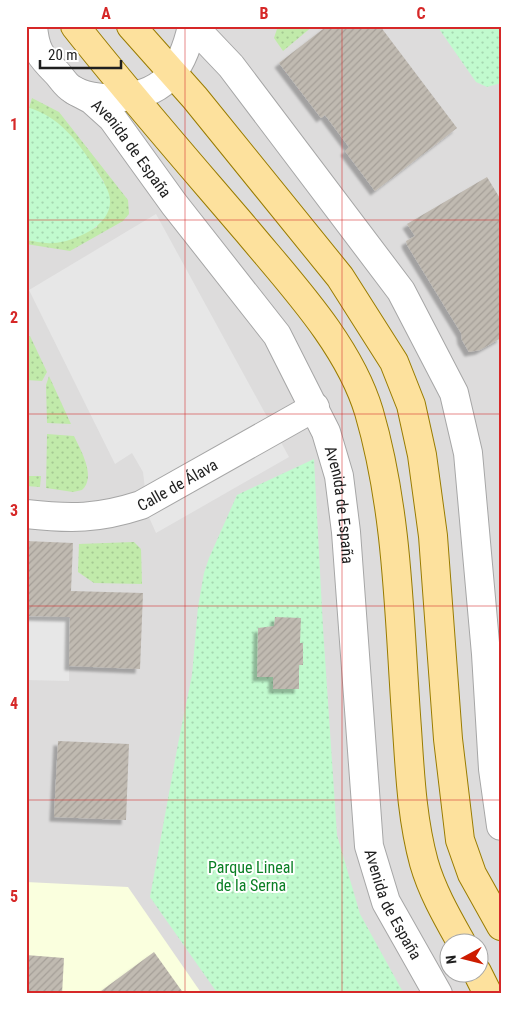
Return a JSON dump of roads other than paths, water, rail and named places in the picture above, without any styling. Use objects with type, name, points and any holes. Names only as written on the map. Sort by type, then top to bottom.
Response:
[{"type":"main road","points":[[75,26],[132,98],[175,145],[304,298],[349,365],[368,408],[385,473],[393,525],[413,808],[424,863],[437,898],[456,932]]},
{"type":"main road","points":[[131,26],[172,74],[196,98],[340,277],[394,362],[411,405],[422,455],[433,536],[448,739],[460,840],[472,874],[501,926]]},
{"type":"main road","points":[[481,982],[488,994]]},
{"type":"street","name":"Avenida de España","points":[[33,26],[33,56],[72,90],[92,100],[112,118],[174,204],[277,335],[326,432],[339,476],[346,532],[369,846],[386,902],[438,994]]},
{"type":"street","name":"Avenida de España","points":[[72,90],[101,98],[132,98],[154,89],[172,74],[187,52],[193,26]]},
{"type":"street","name":"Avenida de España","points":[[193,26],[231,66],[401,290],[454,393],[468,453],[486,654],[493,768],[501,826]]},
{"type":"street","name":"Calle de Álava","points":[[26,514],[80,518],[111,515],[141,505],[315,407]]},
{"type":"park label","name":"Parque Lineal de la Serna","points":[[251,876]]}]
